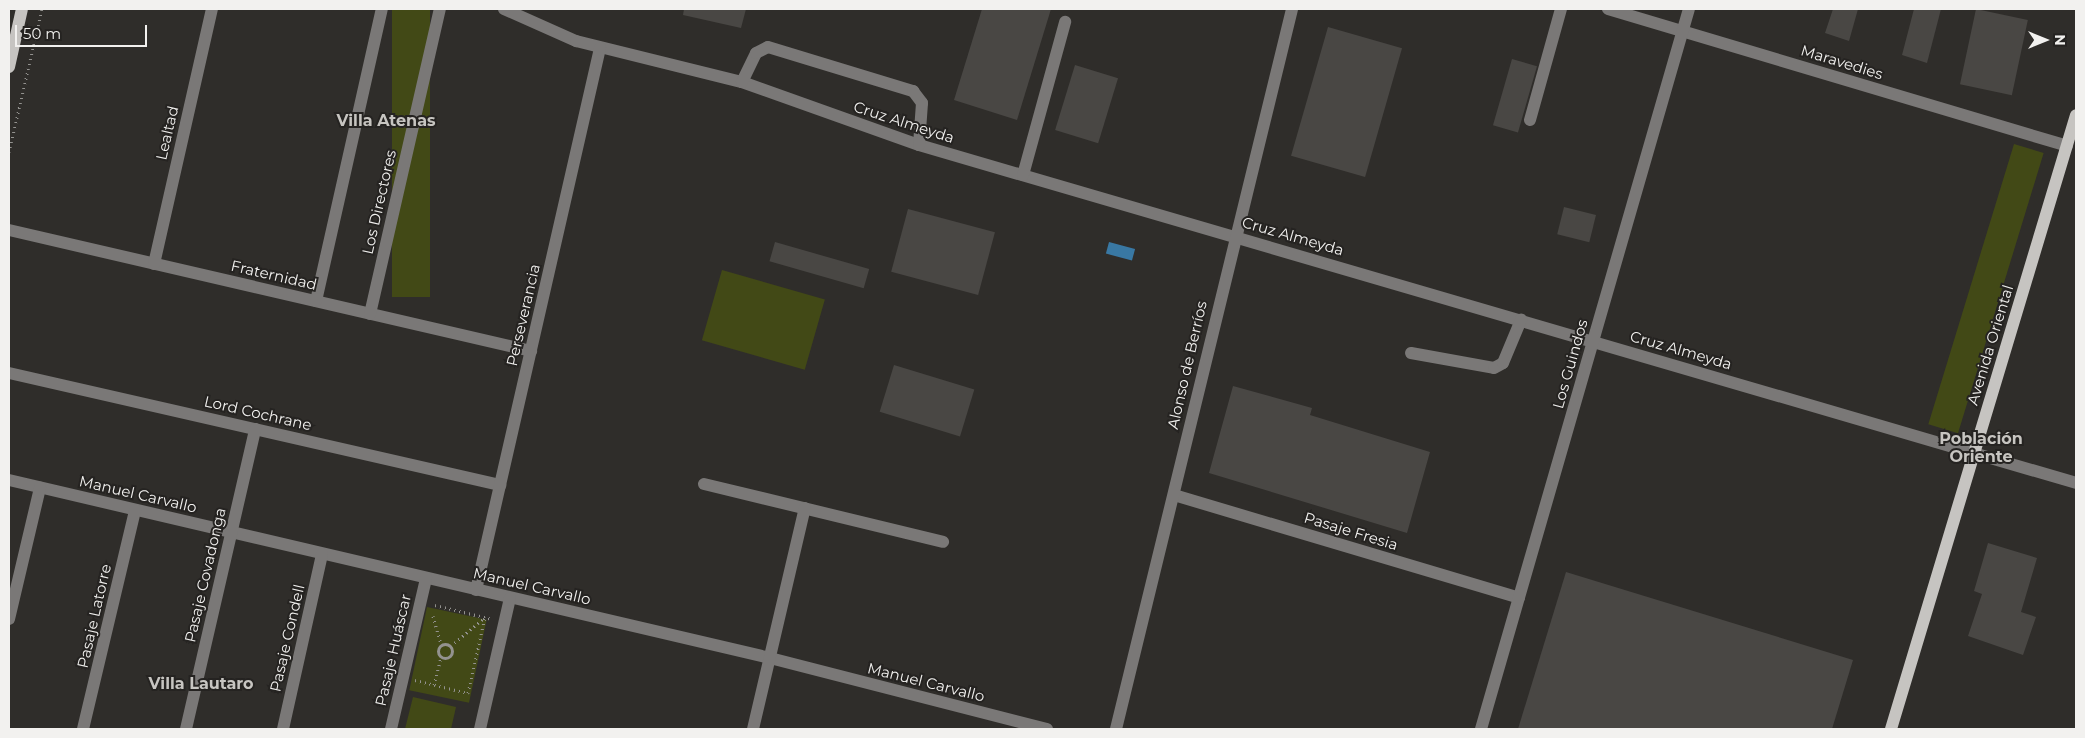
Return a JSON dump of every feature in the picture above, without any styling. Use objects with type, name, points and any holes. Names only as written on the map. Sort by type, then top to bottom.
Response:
[{"type":"main road","points":[[9,67],[22,9]]},
{"type":"main road","name":"Avenida Oriental","points":[[1891,729],[2076,115]]},
{"type":"street","name":"Lealtad","points":[[154,264],[212,9]]},
{"type":"street","points":[[316,301],[382,9]]},
{"type":"street","name":"Los Directores","points":[[370,314],[440,9]]},
{"type":"street","name":"Cruz Almeyda","points":[[504,9],[600,48],[742,82],[919,145],[1233,235],[2076,483]]},
{"type":"street","name":"Alonso de Berríos","points":[[1116,729],[1174,495],[1233,235],[1292,9]]},
{"type":"street","points":[[1530,120],[1562,9]]},
{"type":"street","name":"Maravedies","points":[[1608,9],[2067,146]]},
{"type":"street","name":"Los Guindos","points":[[1481,729],[1689,9]]},
{"type":"street","points":[[1023,175],[1064,22]]},
{"type":"street","points":[[742,82],[756,53],[768,47],[913,91],[922,103],[919,145]]},
{"type":"street","name":"Perseverancia","points":[[476,590],[600,48]]},
{"type":"street","name":"Fraternidad","points":[[9,230],[531,351]]},
{"type":"street","points":[[1411,353],[1494,368],[1503,363],[1521,320]]},
{"type":"street","name":"Lord Cochrane","points":[[9,373],[500,485]]},
{"type":"street","name":"Pasaje Covadonga","points":[[186,729],[255,429]]},
{"type":"street","name":"Manuel Carvallo","points":[[9,480],[770,658],[1047,729]]},
{"type":"street","points":[[704,484],[943,542]]},
{"type":"street","points":[[9,619],[40,488]]},
{"type":"street","name":"Pasaje Fresia","points":[[1174,495],[1519,598]]},
{"type":"street","points":[[753,729],[805,508]]},
{"type":"street","name":"Pasaje Latorre","points":[[83,729],[136,510]]},
{"type":"street","name":"Pasaje Condell","points":[[283,729],[322,554]]},
{"type":"street","name":"Pasaje Huáscar","points":[[391,729],[426,578]]},
{"type":"street","points":[[480,729],[510,598]]},
{"type":"path","points":[[9,152],[42,9]]},
{"type":"path","points":[[434,685],[441,657],[441,644],[430,604],[486,617]]},
{"type":"path","points":[[425,623],[427,613]]},
{"type":"path","points":[[451,646],[486,617]]},
{"type":"path","points":[[414,670],[412,679],[468,692],[486,617]]},
{"type":"path","points":[[441,644],[451,646]]},
{"type":"path","points":[[441,657],[451,656],[451,646]]},
{"type":"green space","points":[[392,9],[430,9],[430,297],[392,297]]},
{"type":"green space","points":[[2014,144],[2044,153],[1958,433],[1928,424]]},
{"type":"green space","points":[[722,270],[825,299],[805,370],[702,340]]},
{"type":"green space","points":[[427,607],[487,620],[469,703],[409,690]]},
{"type":"green space","points":[[413,697],[456,707],[451,729],[405,729]]},
{"type":"water","points":[[1109,242],[1135,249],[1132,261],[1106,254]]},
{"type":"building","points":[[684,9],[746,9],[741,28],[683,15]]},
{"type":"building","points":[[982,9],[1051,9],[1017,120],[954,100]]},
{"type":"building","points":[[1833,9],[1858,9],[1849,41],[1825,33]]},
{"type":"building","points":[[1914,9],[1941,9],[1927,63],[1902,55]]},
{"type":"building","points":[[1976,9],[2028,20],[2012,95],[1960,84]]},
{"type":"building","points":[[1328,27],[1402,48],[1365,177],[1291,156]]},
{"type":"building","points":[[1512,59],[1537,66],[1518,132],[1493,125]]},
{"type":"building","points":[[1075,65],[1118,78],[1098,143],[1055,130]]},
{"type":"building","points":[[1564,207],[1596,215],[1589,242],[1557,234]]},
{"type":"building","points":[[908,209],[995,232],[978,295],[891,272]]},
{"type":"building","points":[[775,242],[869,269],[864,288],[769,261]]},
{"type":"building","points":[[894,365],[974,390],[960,436],[880,412]]},
{"type":"building","points":[[1233,386],[1312,408],[1310,415],[1430,452],[1407,533],[1209,473]]},
{"type":"building","points":[[1988,543],[2037,558],[2021,612],[2036,617],[2023,655],[1968,636],[1982,594],[1974,591]]},
{"type":"building","points":[[1566,572],[1853,660],[1832,729],[1518,729]]},
{"type":"district","name":"Villa Atenas","points":[[386,121]]},
{"type":"district","name":"Población Oriente","points":[[1981,448]]},
{"type":"district","name":"Villa Lautaro","points":[[201,684]]}]
